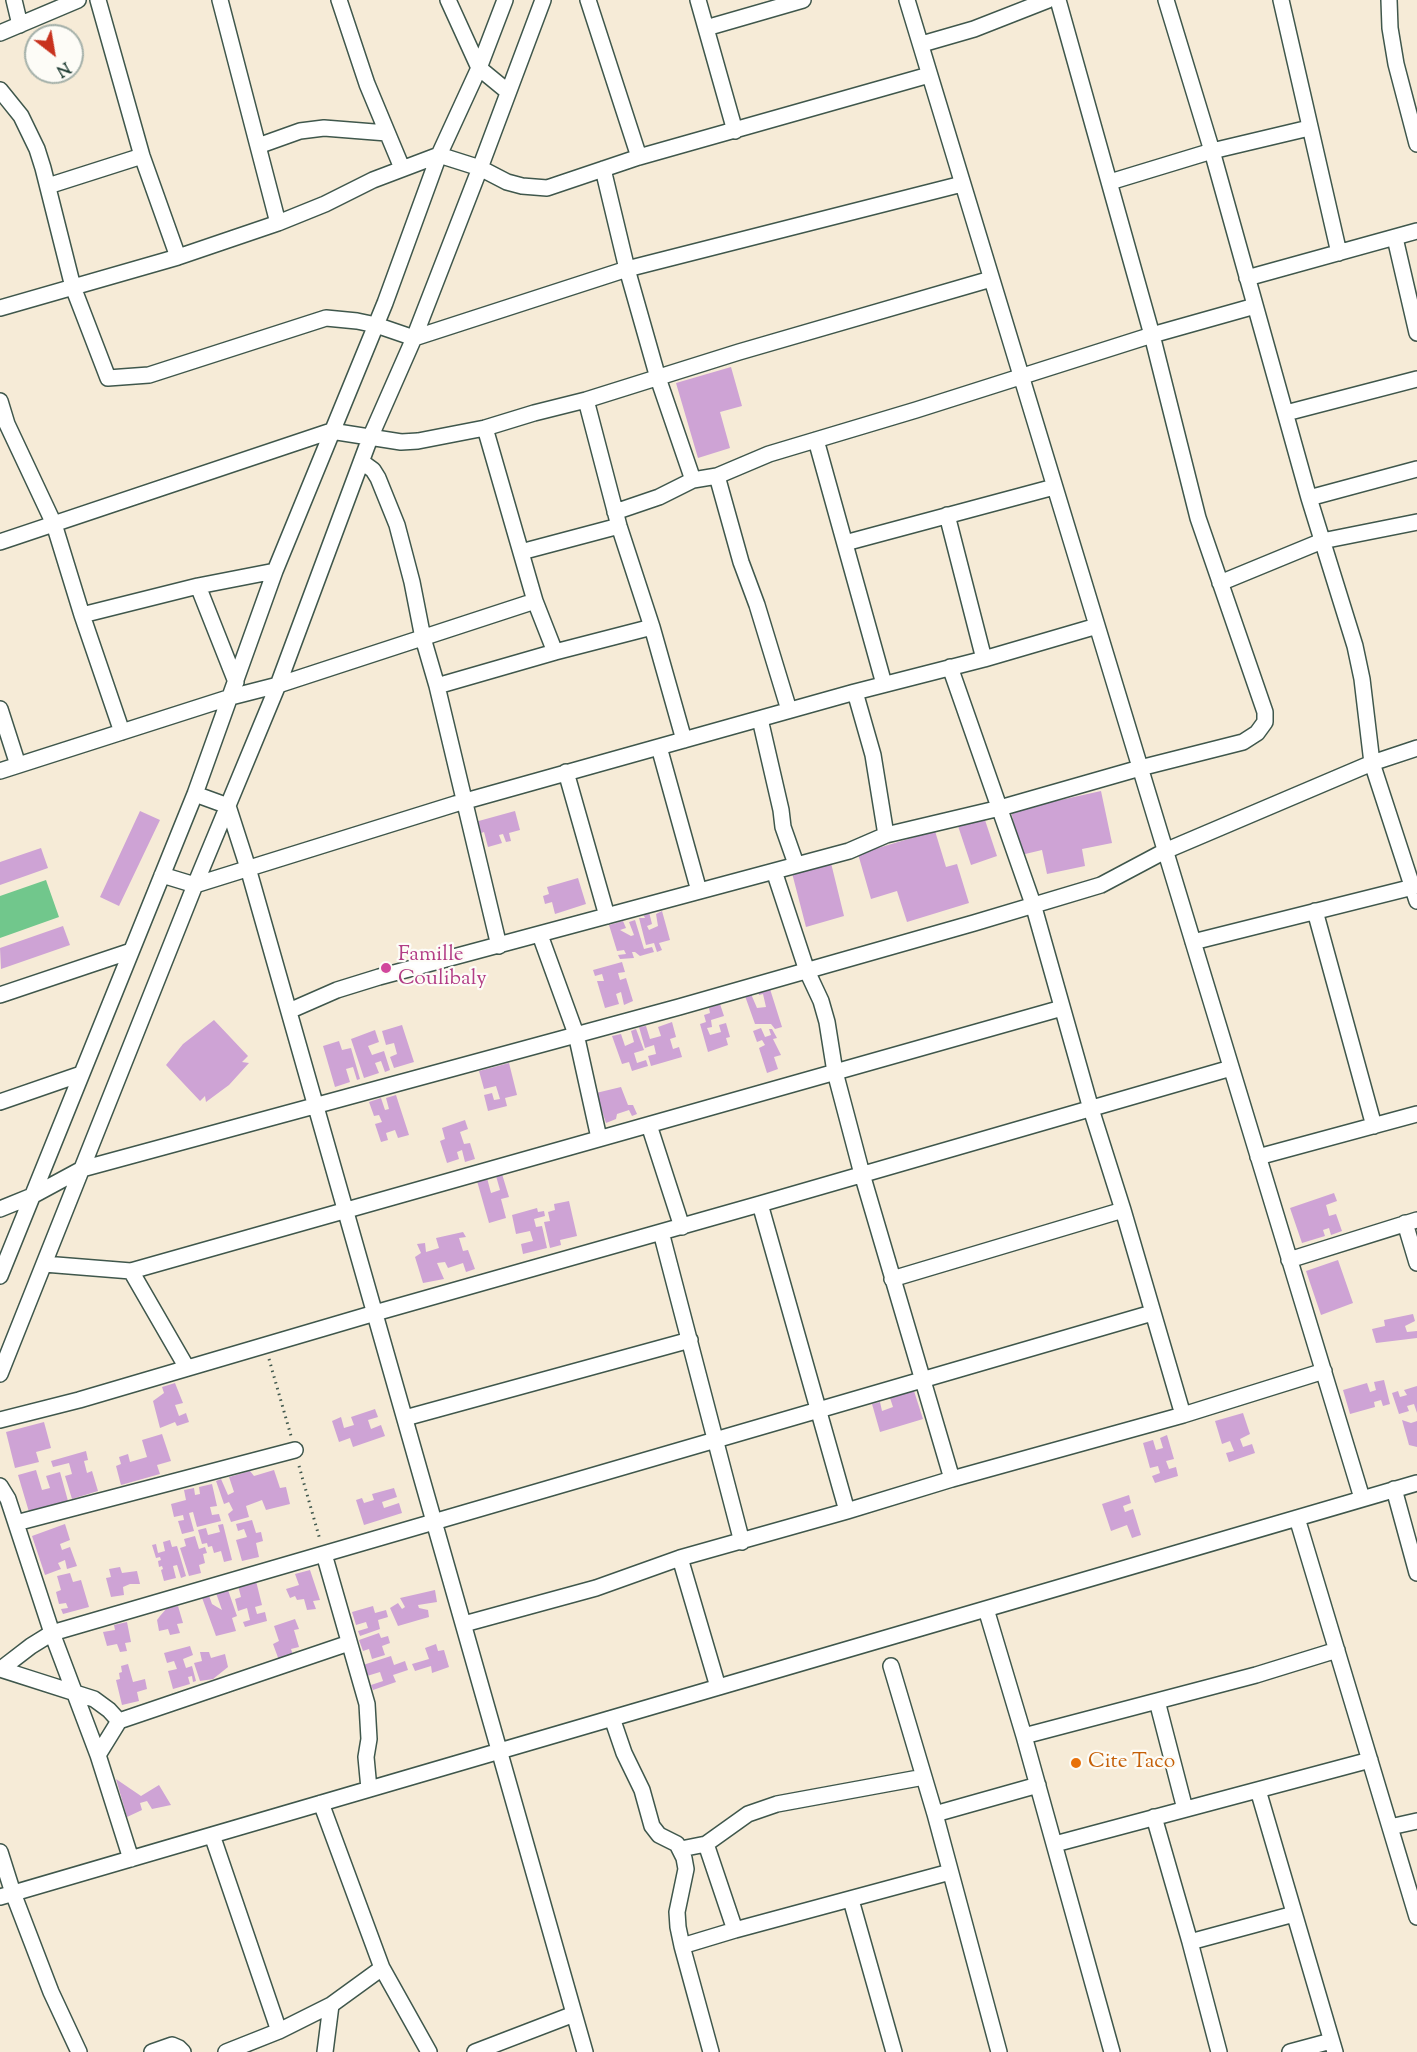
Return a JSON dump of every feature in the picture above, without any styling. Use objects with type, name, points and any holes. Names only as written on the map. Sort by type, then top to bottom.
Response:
[{"type":"street","points":[[14,0],[20,25]]},
{"type":"street","points":[[0,33],[78,0]]},
{"type":"street","points":[[98,0],[142,156],[178,257]]},
{"type":"street","points":[[220,0],[278,224]]},
{"type":"street","points":[[339,0],[367,84],[402,168]]},
{"type":"street","points":[[448,0],[479,68],[507,91]]},
{"type":"street","points":[[0,1276],[195,794],[237,682],[274,571],[376,325],[439,155],[479,68],[505,0]]},
{"type":"street","points":[[0,1374],[195,885],[278,685],[370,438],[414,338],[543,0]]},
{"type":"street","points":[[588,0],[639,157]]},
{"type":"street","points":[[698,0],[735,131]]},
{"type":"street","points":[[706,28],[803,0]]},
{"type":"street","points":[[907,0],[1362,1498]]},
{"type":"street","points":[[922,44],[974,29],[1048,0]]},
{"type":"street","points":[[289,1011],[347,987],[449,957],[499,946],[849,851],[886,835],[1000,808],[1140,768],[1243,742],[1257,733],[1265,722],[1265,712],[1198,518],[1152,335],[1058,0]]},
{"type":"street","points":[[1166,0],[1212,152],[1309,498],[1355,646],[1362,679],[1372,763],[1416,892],[1315,911],[1193,942]]},
{"type":"street","points":[[1281,0],[1339,253]]},
{"type":"street","points":[[1389,0],[1390,28],[1396,64],[1417,144]]},
{"type":"street","points":[[0,308],[178,257],[278,224],[402,168],[439,155],[480,168],[507,182],[547,188],[639,157],[929,75]]},
{"type":"street","points":[[0,90],[21,116],[30,132],[48,186],[73,287],[108,378],[148,375],[326,318],[376,325],[414,338],[627,269],[962,184]]},
{"type":"street","points":[[258,146],[300,131],[324,128],[387,133]]},
{"type":"street","points":[[1110,182],[1212,152],[1309,128]]},
{"type":"street","points":[[48,186],[142,156]]},
{"type":"street","points":[[603,169],[627,269],[658,378],[693,480]]},
{"type":"street","points":[[1247,278],[1417,231]]},
{"type":"street","points":[[1395,238],[1413,296],[1417,333]]},
{"type":"street","points":[[0,542],[332,431],[401,442],[418,441],[485,428],[991,279]]},
{"type":"street","points":[[521,552],[617,519],[693,480],[717,476],[769,454],[1152,335],[1255,306]]},
{"type":"street","points":[[1286,413],[1417,379]]},
{"type":"street","points":[[586,400],[617,519],[652,627],[684,740]]},
{"type":"street","points":[[0,401],[7,424],[54,524],[122,732]]},
{"type":"street","points":[[485,428],[535,601],[555,652]]},
{"type":"street","points":[[816,440],[884,684]]},
{"type":"street","points":[[362,462],[374,470],[397,525],[499,946]]},
{"type":"street","points":[[1309,498],[1417,469]]},
{"type":"street","points":[[717,476],[741,562],[757,605],[789,710]]},
{"type":"street","points":[[845,543],[1054,487]]},
{"type":"street","points":[[947,515],[984,659]]},
{"type":"street","points":[[1220,583],[1322,541],[1417,522]]},
{"type":"street","points":[[82,615],[198,586],[274,571]]},
{"type":"street","points":[[198,586],[237,682]]},
{"type":"street","points":[[0,771],[231,697],[278,685],[535,601]]},
{"type":"street","points":[[162,875],[195,885],[464,801],[1097,626]]},
{"type":"street","points":[[437,686],[652,627]]},
{"type":"street","points":[[950,667],[1033,904],[1091,1109],[1183,1415]]},
{"type":"street","points":[[855,692],[873,755],[886,835]]},
{"type":"street","points":[[0,709],[18,765]]},
{"type":"street","points":[[760,719],[783,827],[796,864]]},
{"type":"street","points":[[658,747],[699,891]]},
{"type":"street","points":[[0,1209],[32,1196],[82,1169],[807,971],[1101,885],[1165,851],[1372,763],[1417,748]]},
{"type":"street","points":[[566,772],[607,916]]},
{"type":"street","points":[[195,794],[228,806]]},
{"type":"street","points":[[228,806],[289,1011],[585,2052]]},
{"type":"street","points":[[774,871],[807,971],[821,1001],[827,1022],[835,1072],[862,1174],[952,1479]]},
{"type":"street","points":[[1315,911],[1374,1126]]},
{"type":"street","points":[[540,935],[576,1035],[599,1138]]},
{"type":"street","points":[[0,995],[131,951]]},
{"type":"street","points":[[44,1264],[131,1271],[1062,1008]]},
{"type":"street","points":[[0,1420],[79,1400],[1231,1068]]},
{"type":"street","points":[[0,1102],[81,1074]]},
{"type":"street","points":[[1258,1157],[1417,1114]]},
{"type":"street","points":[[649,1125],[682,1227]]},
{"type":"street","points":[[760,1204],[847,1511]]},
{"type":"street","points":[[892,1279],[1123,1210]]},
{"type":"street","points":[[1290,1260],[1411,1221],[1417,1263]]},
{"type":"street","points":[[661,1232],[742,1542]]},
{"type":"street","points":[[131,1271],[187,1368]]},
{"type":"street","points":[[1,1669],[51,1633],[1152,1313]]},
{"type":"street","points":[[405,1418],[690,1340]]},
{"type":"street","points":[[464,1624],[596,1588],[680,1558],[1183,1415],[1324,1371]]},
{"type":"street","points":[[16,1523],[295,1450]]},
{"type":"street","points":[[6,1895],[1417,1483]]},
{"type":"street","points":[[0,1486],[8,1499],[51,1633],[98,1755],[131,1859]]},
{"type":"street","points":[[1394,1489],[1417,1573]]},
{"type":"street","points":[[1297,1518],[1417,1917]]},
{"type":"street","points":[[324,1554],[367,1704],[369,1739],[366,1757],[369,1789]]},
{"type":"street","points":[[680,1558],[718,1687]]},
{"type":"street","points":[[986,1609],[1038,1785],[1112,2052]]},
{"type":"street","points":[[98,1755],[119,1721],[350,1643]]},
{"type":"street","points":[[1024,1736],[1256,1675],[1337,1650]]},
{"type":"street","points":[[891,1666],[935,1814],[999,2052]]},
{"type":"street","points":[[1,1669],[94,1699],[119,1721]]},
{"type":"street","points":[[1157,1701],[1185,1809]]},
{"type":"street","points":[[612,1718],[624,1753],[642,1790],[652,1826],[659,1835],[673,1840],[681,1849],[686,1869],[677,1912],[682,1946],[711,2052]]},
{"type":"street","points":[[1054,1844],[1370,1760]]},
{"type":"street","points":[[681,1849],[706,1844],[748,1814],[777,1804],[924,1777]]},
{"type":"street","points":[[935,1814],[1038,1785]]},
{"type":"street","points":[[1258,1790],[1333,2046],[1290,2052]]},
{"type":"street","points":[[321,1803],[382,1968],[429,2052]]},
{"type":"street","points":[[1155,1817],[1191,1942],[1219,2052]]},
{"type":"street","points":[[1390,1827],[1417,1821]]},
{"type":"street","points":[[212,1835],[279,2031]]},
{"type":"street","points":[[706,1844],[735,1930]]},
{"type":"street","points":[[0,1852],[6,1895],[79,2052]]},
{"type":"street","points":[[682,1946],[950,1872]]},
{"type":"street","points":[[851,1900],[891,2051]]},
{"type":"street","points":[[1191,1942],[1294,1914]]},
{"type":"street","points":[[226,2052],[279,2031],[332,2005],[382,1968]]},
{"type":"street","points":[[325,2052],[332,2005]]},
{"type":"street","points":[[475,2052],[574,2014]]},
{"type":"street","points":[[152,2052],[172,2045],[183,2052]]},
{"type":"green space","points":[[46,880],[59,917],[0,938],[0,896]]},
{"type":"building","points":[[731,367],[742,406],[720,412],[730,448],[698,458],[676,383]]},
{"type":"building","points":[[1101,791],[1112,843],[1082,849],[1085,866],[1047,874],[1042,850],[1021,855],[1011,811]]},
{"type":"building","points":[[140,811],[160,820],[119,906],[100,897]]},
{"type":"building","points":[[515,811],[520,830],[509,833],[511,841],[506,842],[503,834],[499,835],[502,843],[488,847],[484,832],[478,834],[475,822]]},
{"type":"building","points":[[984,817],[997,856],[971,865],[958,826]]},
{"type":"building","points":[[935,831],[946,867],[957,864],[969,903],[907,922],[897,891],[871,899],[858,854]]},
{"type":"building","points":[[41,848],[48,868],[0,885],[0,862]]},
{"type":"building","points":[[831,863],[844,916],[806,927],[792,873]]},
{"type":"building","points":[[578,878],[586,904],[555,914],[552,902],[545,904],[543,896],[549,894],[547,887]]},
{"type":"building","points":[[662,911],[670,940],[659,943],[662,950],[657,952],[654,943],[646,945],[639,918],[645,918],[643,914],[649,912],[652,924],[647,926],[649,930],[658,926],[656,914]]},
{"type":"building","points":[[635,920],[644,949],[652,947],[654,952],[640,956],[632,952],[634,958],[620,959],[618,955],[626,954],[624,950],[617,951],[609,925],[623,921],[626,928],[620,930],[631,936],[634,935],[629,922]]},
{"type":"building","points":[[63,926],[70,945],[1,969],[0,948]]},
{"type":"building","points":[[622,962],[625,972],[618,973],[620,980],[626,978],[633,1001],[624,1005],[621,992],[616,994],[619,1004],[605,1008],[597,981],[604,981],[602,974],[595,976],[593,970]]},
{"type":"building","points":[[770,989],[782,1027],[775,1029],[771,1024],[755,1024],[745,996],[751,994],[757,1008],[766,1007],[763,994],[759,995],[758,991]]},
{"type":"building","points":[[720,1004],[724,1016],[711,1020],[712,1027],[707,1028],[710,1035],[721,1032],[719,1025],[726,1023],[730,1037],[726,1038],[728,1045],[708,1052],[700,1024],[706,1022],[704,1015],[710,1013],[709,1008]]},
{"type":"building","points":[[214,1020],[248,1056],[242,1062],[249,1063],[229,1085],[206,1102],[205,1096],[200,1101],[166,1065],[183,1044]]},
{"type":"building","points":[[672,1022],[676,1037],[670,1039],[673,1049],[679,1047],[682,1057],[651,1066],[648,1056],[656,1054],[654,1045],[645,1048],[639,1027],[646,1026],[650,1039],[661,1036],[658,1027]]},
{"type":"building","points":[[402,1025],[414,1062],[394,1068],[390,1057],[397,1054],[394,1043],[386,1045],[382,1031]]},
{"type":"building","points":[[761,1028],[765,1037],[771,1035],[769,1029],[772,1029],[777,1038],[773,1039],[781,1055],[774,1057],[778,1069],[767,1073],[759,1048],[765,1045],[762,1040],[757,1042],[753,1031]]},
{"type":"building","points":[[636,1029],[644,1050],[634,1053],[637,1063],[646,1060],[648,1066],[632,1071],[629,1062],[622,1064],[612,1036],[621,1034],[625,1046],[634,1042],[631,1031]]},
{"type":"building","points":[[375,1030],[379,1042],[368,1046],[372,1055],[384,1051],[390,1070],[385,1072],[381,1061],[375,1063],[379,1073],[364,1078],[351,1039]]},
{"type":"building","points":[[339,1041],[342,1050],[351,1048],[360,1079],[357,1080],[353,1067],[346,1069],[350,1082],[335,1087],[323,1046]]},
{"type":"building","points":[[509,1063],[517,1095],[505,1098],[507,1106],[488,1111],[484,1095],[492,1093],[494,1100],[500,1099],[496,1086],[484,1089],[479,1071]]},
{"type":"building","points":[[621,1087],[628,1105],[633,1105],[637,1114],[632,1116],[629,1110],[617,1114],[616,1119],[606,1123],[596,1093]]},
{"type":"building","points":[[396,1095],[409,1135],[398,1138],[395,1130],[386,1133],[388,1140],[381,1142],[375,1124],[382,1122],[379,1115],[374,1116],[369,1102],[381,1098],[385,1110],[389,1109],[386,1098]]},
{"type":"building","points":[[465,1120],[468,1129],[460,1132],[464,1144],[470,1143],[475,1159],[465,1162],[462,1150],[457,1152],[459,1159],[447,1163],[440,1141],[445,1139],[442,1128]]},
{"type":"building","points":[[502,1174],[509,1197],[501,1199],[506,1218],[489,1223],[477,1181],[487,1178],[491,1193],[500,1190],[496,1176]]},
{"type":"building","points":[[1334,1193],[1337,1201],[1326,1205],[1329,1216],[1336,1214],[1342,1231],[1331,1235],[1329,1228],[1323,1230],[1325,1236],[1302,1243],[1290,1208]]},
{"type":"building","points":[[569,1201],[577,1236],[560,1240],[561,1245],[550,1248],[544,1222],[550,1221],[548,1212],[555,1210],[554,1204]]},
{"type":"building","points":[[537,1208],[538,1212],[544,1211],[545,1216],[534,1219],[536,1227],[542,1226],[547,1248],[523,1254],[521,1244],[533,1241],[530,1231],[516,1234],[512,1215]]},
{"type":"building","points":[[463,1232],[466,1237],[459,1238],[463,1251],[468,1250],[475,1269],[466,1272],[463,1263],[448,1268],[445,1262],[437,1263],[444,1279],[423,1283],[415,1257],[421,1253],[417,1244],[425,1243],[426,1252],[439,1248],[436,1238]]},
{"type":"building","points":[[1338,1260],[1353,1303],[1321,1315],[1306,1271]]},
{"type":"building","points":[[1413,1314],[1415,1321],[1405,1326],[1407,1332],[1417,1331],[1417,1338],[1376,1343],[1372,1329],[1385,1326],[1384,1320]]},
{"type":"building","points":[[1384,1380],[1390,1404],[1383,1406],[1381,1400],[1374,1402],[1375,1407],[1350,1414],[1343,1390],[1367,1383],[1370,1392],[1376,1390],[1374,1382]]},
{"type":"building","points":[[175,1383],[183,1403],[175,1405],[179,1416],[186,1413],[189,1422],[177,1426],[175,1422],[160,1428],[153,1401],[164,1393],[162,1387]]},
{"type":"building","points":[[1417,1386],[1417,1413],[1414,1404],[1407,1406],[1409,1411],[1399,1414],[1392,1393],[1398,1391],[1400,1397],[1407,1395],[1404,1390]]},
{"type":"building","points":[[914,1391],[923,1419],[880,1432],[872,1404],[880,1402],[882,1411],[893,1407],[890,1398]]},
{"type":"building","points":[[375,1409],[378,1417],[368,1420],[371,1429],[381,1425],[385,1436],[353,1447],[350,1438],[339,1442],[332,1421],[341,1417],[344,1428],[354,1425],[351,1417]]},
{"type":"building","points":[[1243,1413],[1250,1434],[1240,1439],[1243,1447],[1252,1444],[1255,1453],[1229,1462],[1226,1453],[1234,1451],[1230,1441],[1222,1444],[1215,1421]]},
{"type":"building","points":[[1402,1420],[1411,1423],[1417,1421],[1417,1447],[1409,1445]]},
{"type":"building","points":[[44,1422],[51,1448],[36,1452],[39,1462],[15,1468],[6,1432]]},
{"type":"building","points":[[162,1434],[171,1461],[157,1465],[160,1474],[121,1485],[116,1466],[121,1464],[119,1457],[128,1454],[130,1462],[147,1457],[142,1440]]},
{"type":"building","points":[[1167,1435],[1174,1459],[1166,1461],[1169,1469],[1176,1467],[1178,1476],[1155,1483],[1152,1476],[1160,1473],[1158,1466],[1150,1468],[1143,1443],[1153,1440],[1156,1450],[1163,1448],[1160,1438]]},
{"type":"building","points":[[86,1451],[88,1460],[84,1461],[87,1473],[92,1471],[98,1491],[72,1499],[65,1476],[72,1474],[69,1463],[53,1467],[51,1461]]},
{"type":"building","points":[[36,1470],[42,1490],[50,1488],[46,1476],[60,1472],[68,1501],[29,1512],[18,1475]]},
{"type":"building","points":[[274,1470],[280,1488],[286,1487],[290,1504],[266,1510],[262,1500],[246,1506],[249,1517],[231,1522],[228,1514],[233,1510],[229,1502],[224,1504],[216,1481],[221,1479],[228,1495],[234,1492],[229,1477],[250,1471],[254,1476]]},
{"type":"building","points":[[212,1484],[217,1506],[210,1507],[212,1515],[219,1514],[221,1521],[197,1527],[193,1512],[189,1513],[194,1531],[182,1534],[178,1521],[184,1520],[183,1515],[174,1517],[171,1504],[186,1500],[184,1490],[194,1488],[195,1495],[200,1494],[199,1487]]},
{"type":"building","points":[[394,1488],[397,1497],[382,1502],[384,1508],[399,1503],[402,1513],[364,1525],[356,1500],[362,1498],[364,1503],[374,1500],[372,1494]]},
{"type":"building","points":[[1129,1495],[1131,1503],[1123,1506],[1125,1512],[1133,1509],[1141,1535],[1132,1538],[1127,1525],[1111,1531],[1102,1504]]},
{"type":"building","points":[[252,1520],[256,1533],[261,1532],[263,1541],[256,1543],[259,1557],[242,1561],[236,1540],[247,1537],[244,1529],[238,1531],[236,1524]]},
{"type":"building","points":[[65,1524],[70,1540],[60,1544],[62,1550],[70,1547],[77,1566],[67,1569],[65,1560],[58,1563],[61,1569],[45,1575],[32,1536]]},
{"type":"building","points":[[223,1524],[232,1560],[224,1562],[221,1551],[214,1553],[212,1546],[208,1547],[207,1543],[202,1544],[198,1530],[206,1528],[208,1535],[220,1532],[218,1525]]},
{"type":"building","points":[[195,1536],[199,1549],[205,1547],[207,1553],[203,1554],[205,1563],[199,1565],[201,1573],[189,1576],[180,1548],[186,1546],[184,1539]]},
{"type":"building","points":[[170,1540],[172,1547],[177,1546],[186,1576],[181,1578],[177,1565],[173,1566],[176,1578],[164,1581],[161,1570],[163,1569],[162,1566],[159,1567],[158,1561],[161,1560],[160,1557],[156,1558],[152,1545],[156,1544],[158,1553],[165,1551],[163,1542]]},
{"type":"building","points":[[120,1567],[122,1573],[137,1571],[140,1584],[123,1587],[124,1595],[111,1597],[106,1578],[111,1577],[109,1569]]},
{"type":"building","points":[[310,1570],[320,1600],[313,1601],[316,1609],[307,1610],[304,1599],[297,1600],[295,1596],[290,1598],[286,1589],[299,1585],[295,1574]]},
{"type":"building","points":[[70,1573],[73,1582],[81,1580],[89,1607],[63,1614],[61,1609],[68,1608],[66,1603],[59,1604],[56,1592],[61,1590],[57,1576]]},
{"type":"building","points":[[256,1581],[262,1605],[255,1607],[257,1614],[265,1612],[267,1621],[245,1627],[243,1622],[250,1620],[247,1608],[238,1611],[235,1599],[241,1597],[238,1586]]},
{"type":"building","points":[[228,1590],[237,1616],[232,1618],[236,1631],[216,1636],[201,1595],[208,1593],[212,1604],[222,1610],[216,1593]]},
{"type":"building","points":[[435,1590],[437,1602],[418,1605],[419,1608],[428,1610],[429,1617],[398,1626],[390,1608],[398,1603],[402,1609],[405,1607],[400,1598]]},
{"type":"building","points":[[178,1606],[183,1623],[177,1624],[180,1633],[170,1635],[168,1629],[159,1631],[157,1620],[160,1616],[167,1608]]},
{"type":"building","points":[[373,1606],[375,1613],[386,1610],[388,1617],[378,1620],[380,1629],[360,1636],[358,1631],[368,1628],[366,1622],[356,1625],[352,1612]]},
{"type":"building","points":[[295,1619],[299,1629],[294,1630],[299,1647],[291,1649],[294,1658],[280,1663],[273,1644],[279,1641],[274,1626]]},
{"type":"building","points":[[127,1622],[131,1642],[125,1643],[127,1651],[120,1652],[117,1644],[107,1646],[103,1632],[115,1630],[114,1625]]},
{"type":"building","points":[[379,1633],[381,1638],[388,1636],[390,1643],[382,1646],[385,1655],[372,1659],[369,1649],[363,1651],[359,1640]]},
{"type":"building","points":[[436,1644],[438,1651],[444,1650],[449,1667],[432,1673],[431,1666],[415,1671],[412,1664],[429,1659],[425,1648]]},
{"type":"building","points":[[190,1646],[193,1655],[183,1659],[186,1668],[192,1666],[196,1681],[193,1682],[192,1676],[188,1677],[190,1684],[173,1689],[168,1671],[177,1669],[174,1661],[167,1663],[164,1653]]},
{"type":"building","points":[[200,1652],[209,1652],[211,1658],[225,1654],[228,1667],[213,1679],[200,1681],[194,1663],[202,1661]]},
{"type":"building","points":[[391,1656],[394,1665],[405,1661],[408,1670],[393,1675],[396,1682],[373,1690],[371,1685],[383,1681],[380,1672],[367,1676],[363,1665]]},
{"type":"building","points":[[128,1664],[133,1682],[145,1679],[147,1689],[137,1692],[139,1701],[122,1705],[116,1680],[120,1679],[121,1666]]},
{"type":"building","points":[[116,1779],[141,1796],[159,1785],[171,1805],[152,1809],[147,1801],[140,1803],[142,1810],[127,1817]]},
{"type":"place","name":"Famille Coulibaly","points":[[386,968]]},
{"type":"place","name":"Cite Taco","points":[[1076,1763]]}]
